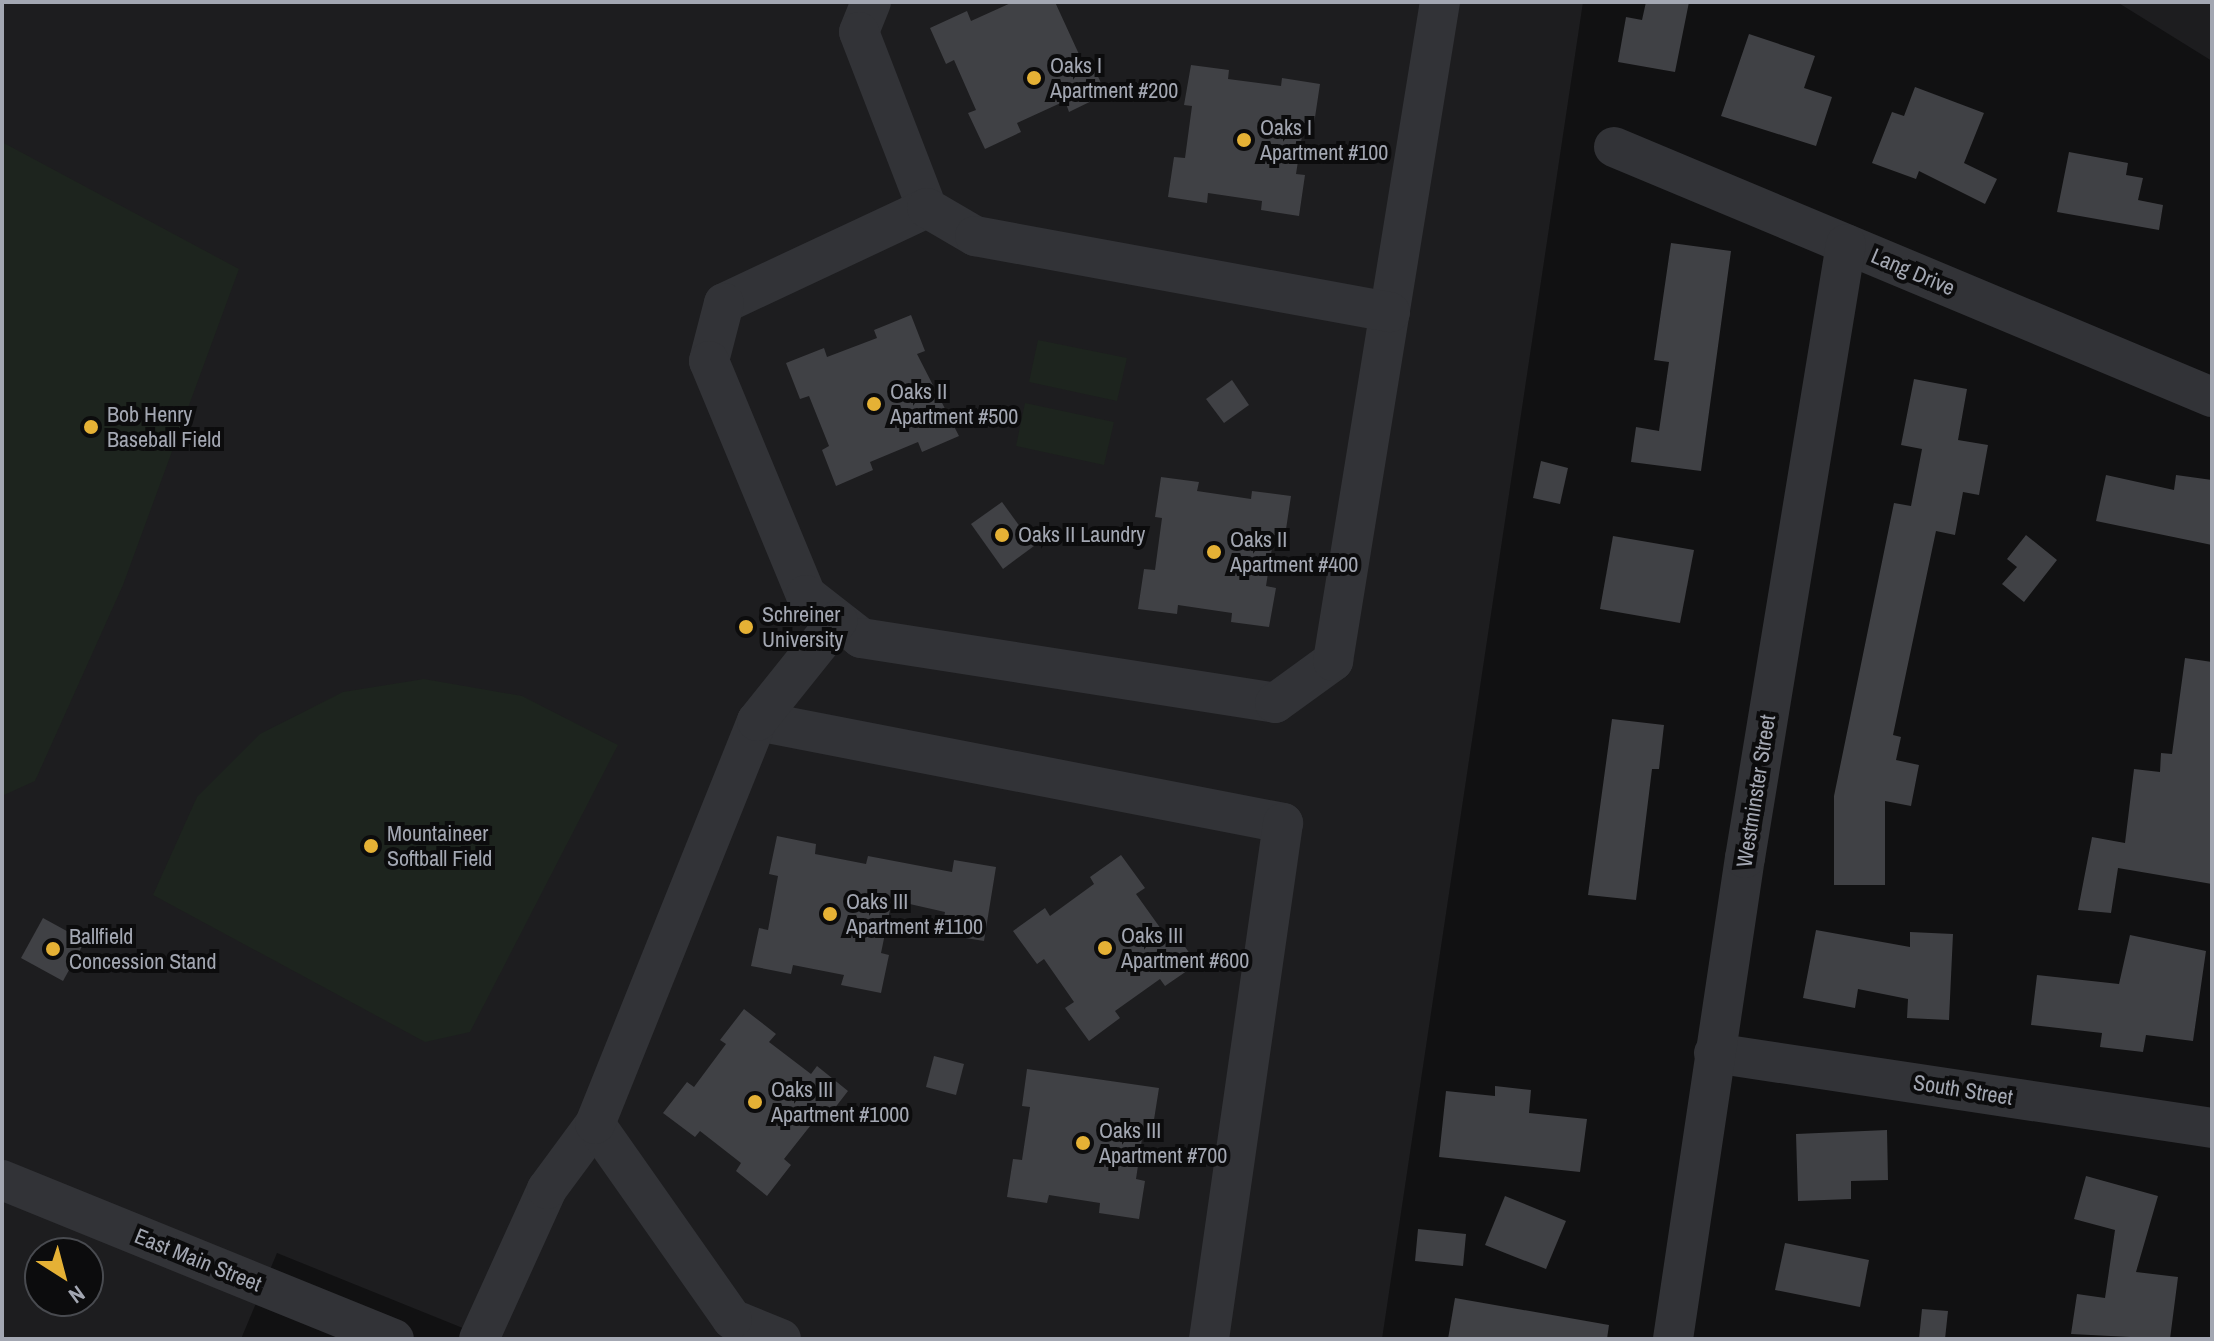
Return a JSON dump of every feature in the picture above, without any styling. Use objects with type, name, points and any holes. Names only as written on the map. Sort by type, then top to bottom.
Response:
[{"type":"street","points":[[871,2],[859,32],[927,208],[975,236],[1390,312]]},
{"type":"street","points":[[927,208],[724,303],[709,361],[806,595],[861,638],[1275,703],[1333,661],[1440,2]]},
{"type":"street","name":"Lang Drive","points":[[1614,147],[2212,397]]},
{"type":"street","name":"Westminster Street","points":[[1673,1339],[1714,1053],[1846,244]]},
{"type":"street","points":[[479,1339],[547,1189],[595,1124],[757,721],[838,620]]},
{"type":"street","points":[[757,721],[1283,823],[1209,1339]]},
{"type":"street","name":"South Street","points":[[1714,1053],[2212,1128]]},
{"type":"street","points":[[595,1124],[732,1319],[781,1339]]},
{"type":"street","name":"East Main Street","points":[[2,1180],[394,1339]]},
{"type":"shaded area","name":"Schreiner University","points":[[2,2],[1583,2],[1382,1339],[490,1339],[277,1253],[241,1339],[2,1339]]},
{"type":"shaded area","points":[[2117,2],[2212,2],[2212,61]]},
{"type":"shaded area","name":"Bob Henry Baseball Field","points":[[2,142],[239,269],[123,585],[35,781],[2,796]]},
{"type":"shaded area","points":[[1038,340],[1127,358],[1117,401],[1029,382]]},
{"type":"shaded area","points":[[1025,403],[1114,422],[1104,465],[1016,446]]},
{"type":"shaded area","name":"Mountaineer Softball Field","points":[[424,679],[522,696],[618,745],[470,1032],[425,1042],[153,895],[197,797],[260,734],[343,692]]},
{"type":"building","name":"Oaks I Apartment #200","points":[[1013,2],[1055,2],[1083,63],[1090,59],[1106,94],[1069,112],[1065,101],[1017,123],[1021,132],[985,149],[968,113],[976,110],[954,60],[946,64],[930,28],[967,11],[971,21]]},
{"type":"building","points":[[1646,2],[1689,2],[1675,72],[1618,62],[1626,17],[1642,20]]},
{"type":"building","points":[[1749,34],[1815,56],[1804,88],[1832,97],[1816,146],[1721,116]]},
{"type":"building","name":"Oaks I Apartment #100","points":[[1191,65],[1229,70],[1228,79],[1281,86],[1282,78],[1320,84],[1314,124],[1304,123],[1296,174],[1305,175],[1299,216],[1261,210],[1262,201],[1208,193],[1207,203],[1168,197],[1174,157],[1185,158],[1192,106],[1184,105]]},
{"type":"building","points":[[1915,87],[1984,113],[1964,163],[1997,179],[1985,204],[1919,171],[1916,179],[1872,163],[1892,112],[1904,116]]},
{"type":"building","points":[[2069,152],[2128,163],[2126,175],[2143,178],[2138,200],[2163,205],[2159,230],[2057,212]]},
{"type":"building","points":[[1671,243],[1731,251],[1701,471],[1631,462],[1636,427],[1659,431],[1669,362],[1654,360]]},
{"type":"building","name":"Oaks II Apartment #500","points":[[911,315],[925,351],[917,354],[959,436],[922,452],[918,442],[870,462],[873,470],[836,486],[822,450],[829,446],[809,396],[800,399],[786,363],[824,348],[827,357],[877,338],[874,330]]},
{"type":"building","points":[[1914,379],[1967,389],[1958,440],[1988,445],[1979,495],[1963,492],[1955,535],[1936,531],[1893,735],[1901,737],[1896,760],[1919,765],[1911,806],[1885,801],[1885,885],[1834,885],[1834,796],[1894,503],[1911,506],[1922,449],[1901,445]]},
{"type":"building","points":[[1232,380],[1249,405],[1224,423],[1206,399]]},
{"type":"building","points":[[1541,461],[1568,468],[1560,504],[1533,498]]},
{"type":"building","points":[[2106,475],[2174,490],[2176,475],[2212,480],[2212,545],[2096,521]]},
{"type":"building","name":"Oaks II Apartment #400","points":[[1161,477],[1199,482],[1197,491],[1251,499],[1252,491],[1291,496],[1285,536],[1274,535],[1266,586],[1276,588],[1269,627],[1231,622],[1232,613],[1178,605],[1177,614],[1138,609],[1144,569],[1155,570],[1162,518],[1155,517]]},
{"type":"building","name":"Oaks II Laundry","points":[[1002,502],[1034,546],[1003,569],[971,524]]},
{"type":"building","points":[[2026,535],[2057,560],[2024,602],[2002,584],[2017,567],[2007,559]]},
{"type":"building","points":[[1613,536],[1694,550],[1680,623],[1600,609]]},
{"type":"building","points":[[2185,658],[2212,662],[2212,884],[2118,868],[2111,913],[2078,910],[2092,837],[2125,843],[2134,769],[2160,772],[2161,753],[2172,754]]},
{"type":"building","points":[[1612,719],[1664,725],[1659,769],[1652,769],[1636,900],[1588,895]]},
{"type":"building","name":"Oaks III Apartment #1100","points":[[777,836],[816,844],[815,854],[866,864],[868,856],[952,872],[954,860],[996,867],[984,941],[941,934],[945,912],[892,900],[881,953],[889,955],[881,993],[841,985],[844,975],[793,965],[791,974],[751,966],[759,928],[768,930],[778,876],[769,874]]},
{"type":"building","name":"Oaks III Apartment #600","points":[[1121,855],[1145,888],[1136,894],[1166,936],[1174,931],[1197,964],[1165,986],[1160,979],[1115,1011],[1120,1018],[1089,1041],[1065,1008],[1074,1002],[1044,959],[1037,964],[1013,931],[1045,908],[1050,916],[1094,884],[1090,877]]},
{"type":"building","name":"Ballfield Concession Stand","points":[[43,918],[85,941],[63,981],[21,958]]},
{"type":"building","points":[[1816,930],[1910,947],[1910,932],[1953,934],[1949,1020],[1907,1018],[1908,999],[1858,989],[1855,1008],[1803,998]]},
{"type":"building","points":[[2130,935],[2206,951],[2193,1041],[2146,1035],[2143,1052],[2100,1047],[2102,1033],[2031,1025],[2037,975],[2119,984]]},
{"type":"building","name":"Oaks III Apartment #1000","points":[[744,1009],[776,1034],[769,1042],[811,1074],[817,1066],[848,1091],[824,1122],[818,1116],[784,1159],[791,1165],[767,1196],[736,1171],[741,1163],[700,1131],[695,1137],[663,1113],[687,1082],[694,1087],[726,1044],[720,1040]]},
{"type":"building","points":[[934,1056],[964,1064],[956,1095],[926,1087]]},
{"type":"building","name":"Oaks III Apartment #700","points":[[1027,1069],[1159,1088],[1153,1126],[1144,1125],[1136,1179],[1145,1181],[1139,1219],[1099,1213],[1100,1203],[1049,1195],[1047,1203],[1007,1197],[1013,1159],[1022,1160],[1030,1107],[1022,1106]]},
{"type":"building","points":[[1495,1086],[1531,1090],[1529,1113],[1587,1119],[1580,1172],[1439,1157],[1446,1091],[1495,1096]]},
{"type":"building","points":[[1887,1130],[1888,1180],[1851,1181],[1851,1199],[1798,1201],[1796,1134]]},
{"type":"building","points":[[2086,1176],[2158,1196],[2136,1272],[2178,1277],[2170,1339],[2071,1334],[2077,1294],[2105,1298],[2115,1230],[2074,1219]]},
{"type":"building","points":[[1505,1196],[1566,1221],[1546,1269],[1485,1245]]},
{"type":"building","points":[[1418,1229],[1466,1234],[1463,1266],[1415,1261]]},
{"type":"building","points":[[1785,1243],[1869,1260],[1860,1307],[1775,1290]]},
{"type":"building","points":[[1455,1298],[1609,1325],[1607,1339],[1448,1339]]},
{"type":"building","points":[[1922,1309],[1948,1311],[1945,1339],[1919,1339]]},
{"type":"place","name":"Oaks I Apartment #200","points":[[1034,78]]},
{"type":"place","name":"Oaks I Apartment #100","points":[[1244,140]]},
{"type":"place","name":"Oaks II Apartment #500","points":[[874,404]]},
{"type":"place","name":"Bob Henry Baseball Field","points":[[91,427]]},
{"type":"place","name":"Oaks II Laundry","points":[[1002,535]]},
{"type":"place","name":"Oaks II Apartment #400","points":[[1214,552]]},
{"type":"place","name":"Schreiner University","points":[[746,627]]},
{"type":"place","name":"Mountaineer Softball Field","points":[[371,846]]},
{"type":"place","name":"Oaks III Apartment #1100","points":[[830,914]]},
{"type":"place","name":"Oaks III Apartment #600","points":[[1105,948]]},
{"type":"place","name":"Ballfield Concession Stand","points":[[53,949]]},
{"type":"place","name":"Oaks III Apartment #1000","points":[[755,1102]]},
{"type":"place","name":"Oaks III Apartment #700","points":[[1083,1143]]}]
